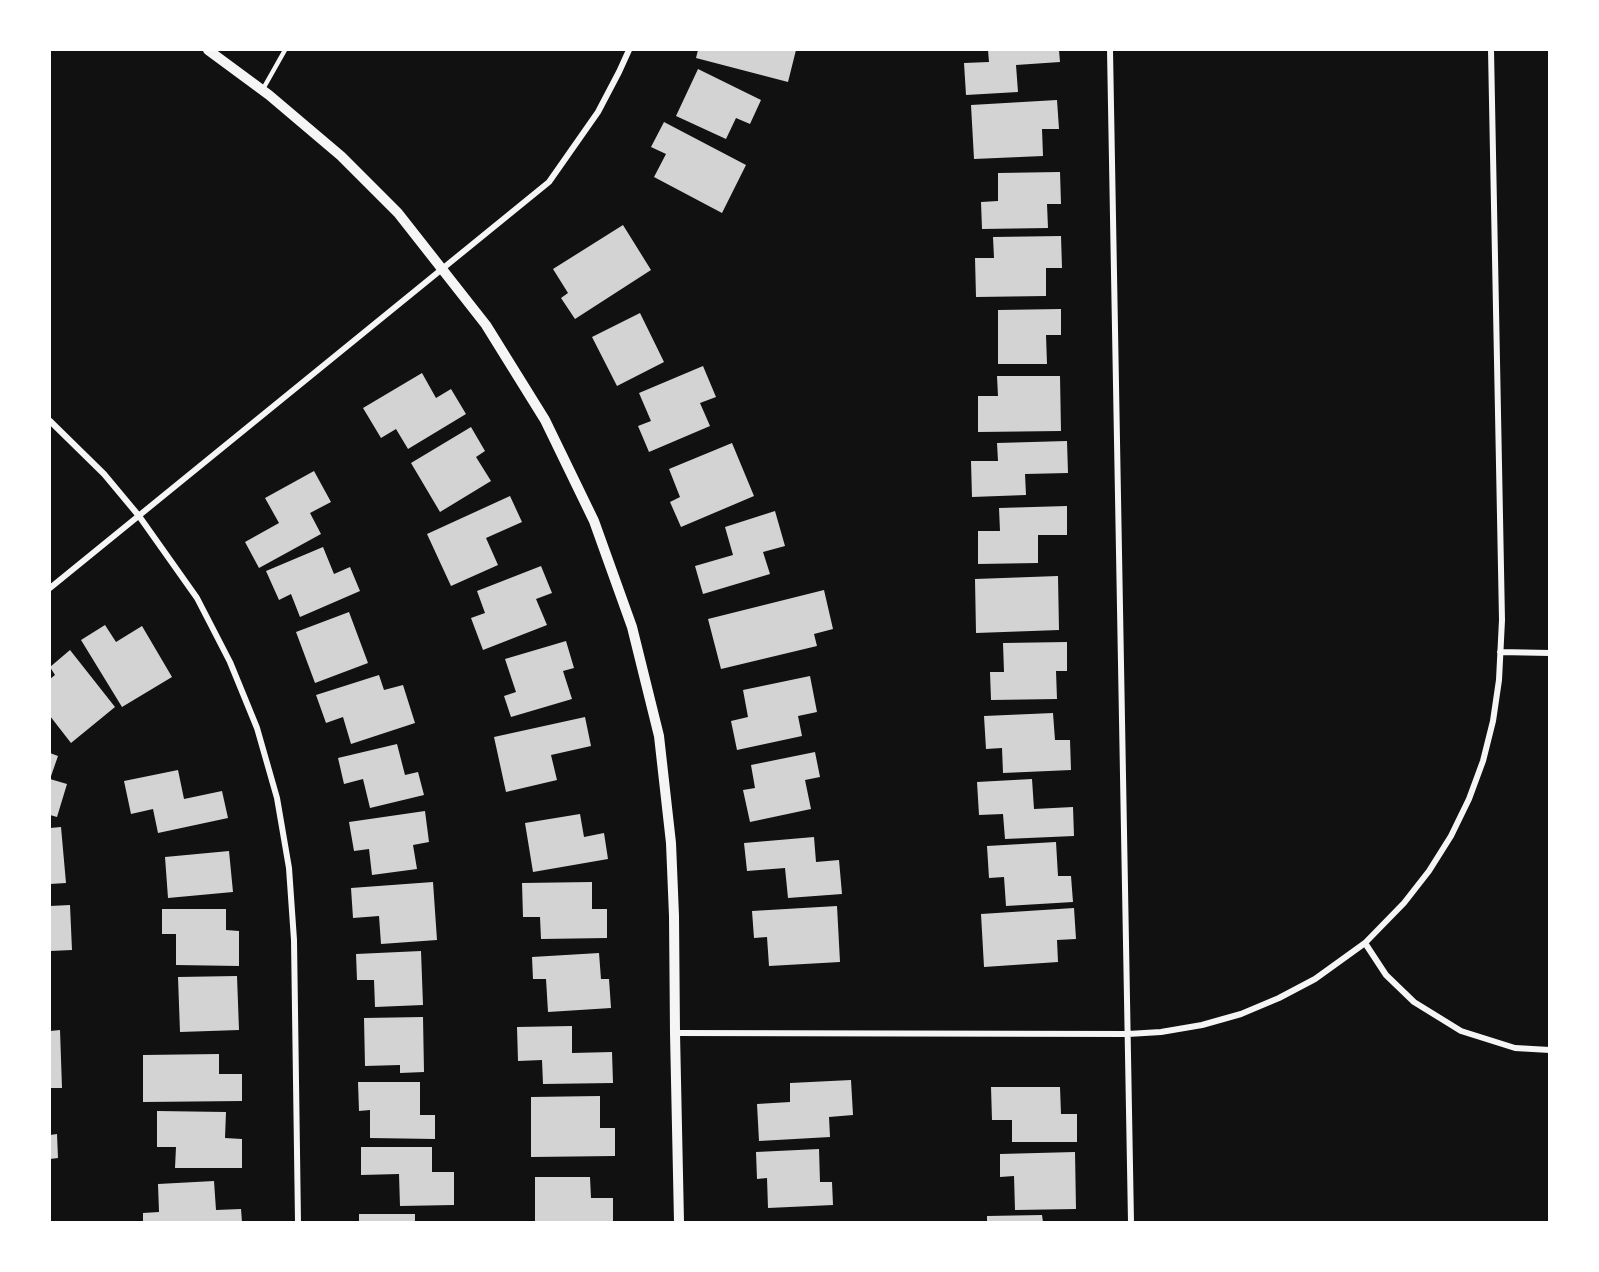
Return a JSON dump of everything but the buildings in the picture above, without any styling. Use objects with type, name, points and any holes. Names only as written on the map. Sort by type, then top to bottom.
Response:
[{"type":"street","points":[[208,50],[341,156],[398,213],[486,325],[545,420],[594,521],[632,627],[659,736],[671,843],[679,1222]]},
{"type":"street","points":[[50,588],[549,182],[598,112],[629,50]]},
{"type":"street","points":[[1110,50],[1131,1222]]},
{"type":"street","points":[[675,1034],[1128,1034],[1191,1027],[1241,1014],[1315,979],[1365,943],[1404,903],[1429,871],[1451,836],[1469,799],[1483,761],[1493,721],[1499,680],[1501,609],[1491,50]]},
{"type":"street","points":[[50,422],[104,474],[139,516],[197,598],[230,662],[257,728],[277,798],[289,868],[294,940],[298,1222]]},
{"type":"street","points":[[1500,652],[1550,654]]},
{"type":"street","points":[[1365,943],[1386,975],[1414,1002],[1461,1031],[1515,1048],[1550,1050]]},
{"type":"lane","points":[[262,91],[285,50]]}]
